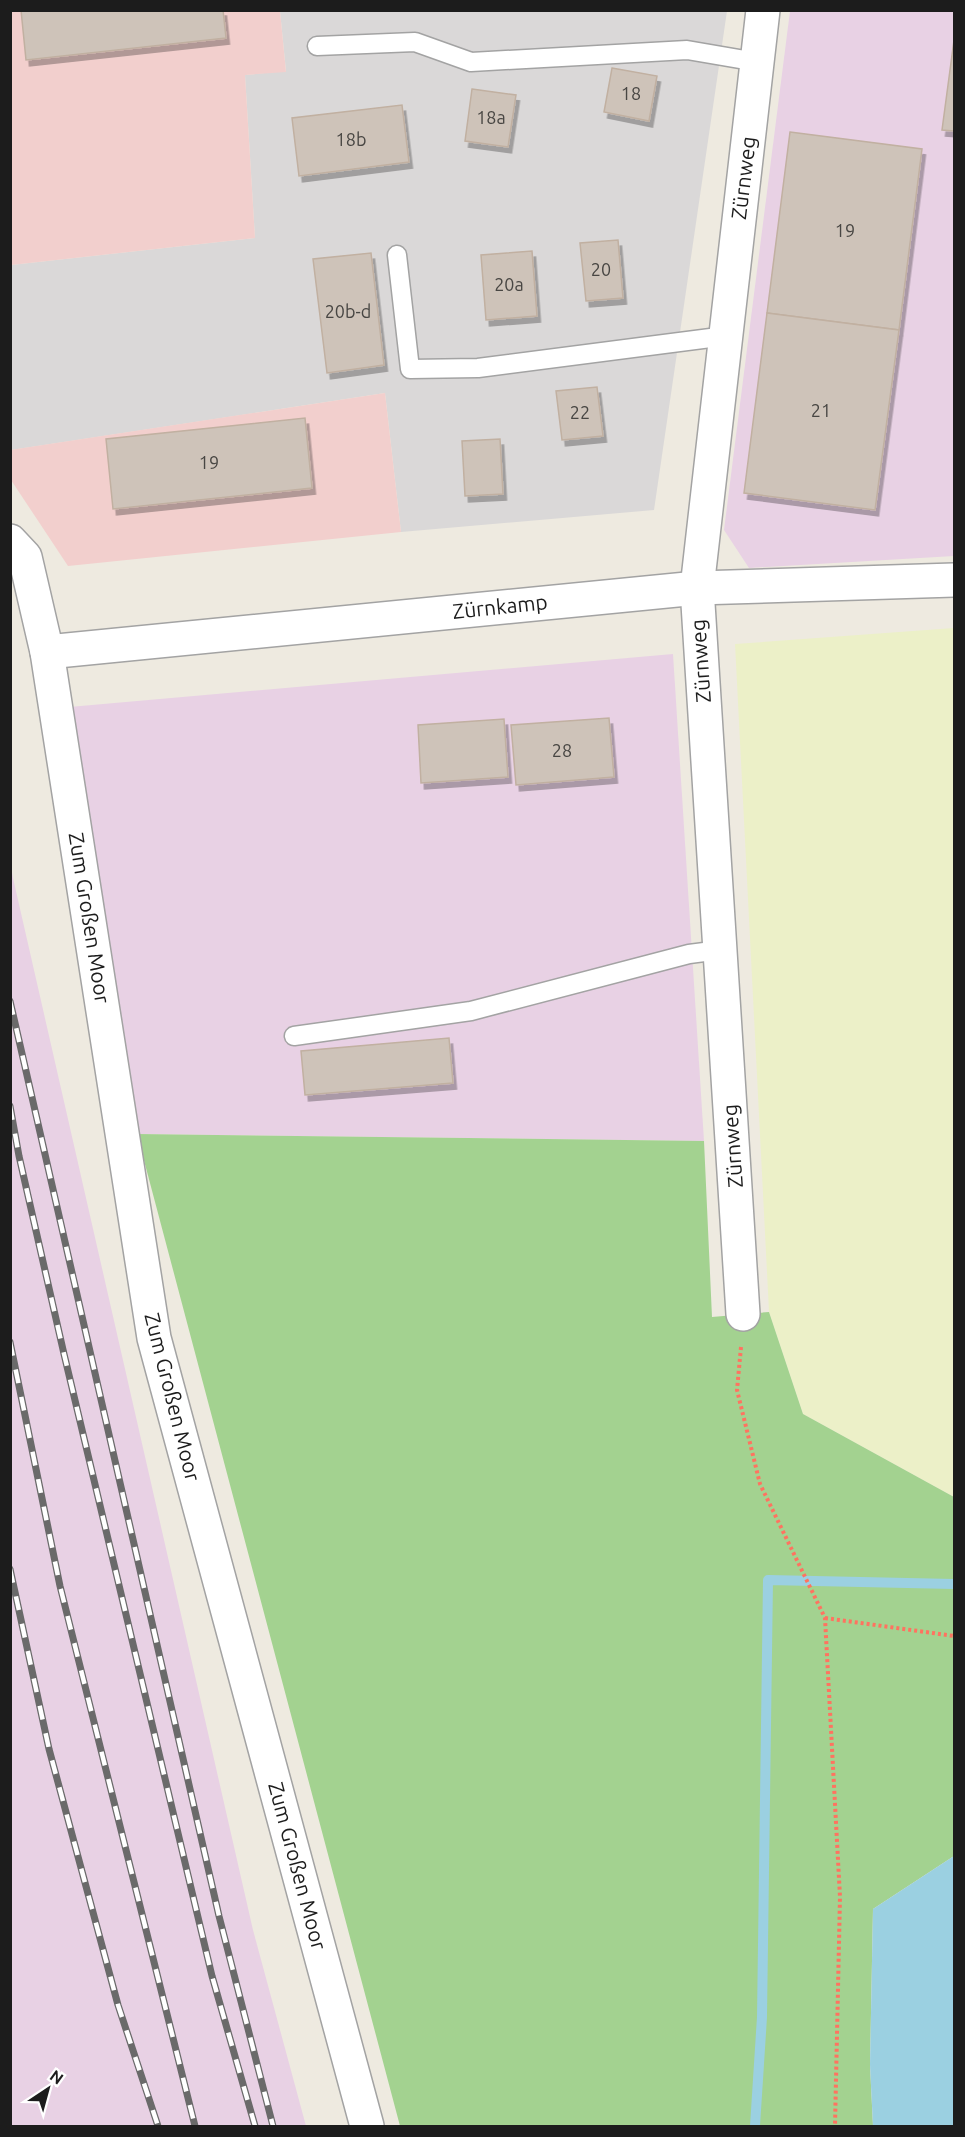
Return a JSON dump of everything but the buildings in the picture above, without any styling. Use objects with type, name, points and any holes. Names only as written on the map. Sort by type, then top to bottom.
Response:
[{"type":"street","name":"Zürnweg","points":[[743,1314],[697,588],[763,10]]},
{"type":"street","name":"Zum Großen Moor","points":[[10,541],[25,557],[47,652],[154,1338],[367,2127]]},
{"type":"street","name":"Zürnkamp","points":[[47,652],[697,588],[954,580]]},
{"type":"lane","points":[[317,46],[416,42],[471,62],[687,50],[758,62]]},
{"type":"lane","points":[[397,255],[410,369],[478,368],[726,336]]},
{"type":"lane","points":[[294,1036],[471,1011],[689,954],[720,950]]},
{"type":"path","points":[[743,1314],[737,1390],[760,1484],[825,1618],[840,1897],[835,2127]]},
{"type":"path","points":[[825,1618],[954,1636]]},
{"type":"shaded area","points":[[10,11],[280,11],[286,72],[245,75],[255,238],[11,265]]},
{"type":"shaded area","points":[[280,11],[727,11],[654,510],[401,532],[385,393],[11,450],[11,265],[255,238],[245,75],[286,71]]},
{"type":"shaded area","points":[[790,11],[954,11],[954,556],[749,568],[724,530]]},
{"type":"shaded area","points":[[385,393],[401,532],[68,566],[11,480],[10,450]]},
{"type":"shaded area","points":[[673,654],[704,1141],[137,1134],[58,708]]},
{"type":"shaded area","points":[[10,861],[253,1930],[306,2126],[11,2126]]},
{"type":"green space","points":[[954,628],[954,1497],[803,1414],[769,1312],[735,644]]},
{"type":"green space","points":[[137,1134],[704,1141],[712,1317],[769,1312],[803,1414],[954,1497],[954,1856],[873,1909],[870,2065],[873,2126],[400,2126]]},
{"type":"water","points":[[954,1856],[954,2126],[873,2126],[870,2065],[873,1909]]},
{"type":"waterway","points":[[755,2126],[762,2017],[768,1580],[954,1584]]},
{"type":"railway","points":[[10,1001],[219,1916],[273,2126]]},
{"type":"railway","points":[[10,1106],[19,1156],[64,1354],[212,1976],[255,2126]]},
{"type":"railway","points":[[10,1342],[60,1586],[195,2126]]},
{"type":"railway","points":[[10,1569],[49,1749],[118,2005],[158,2126]]}]
